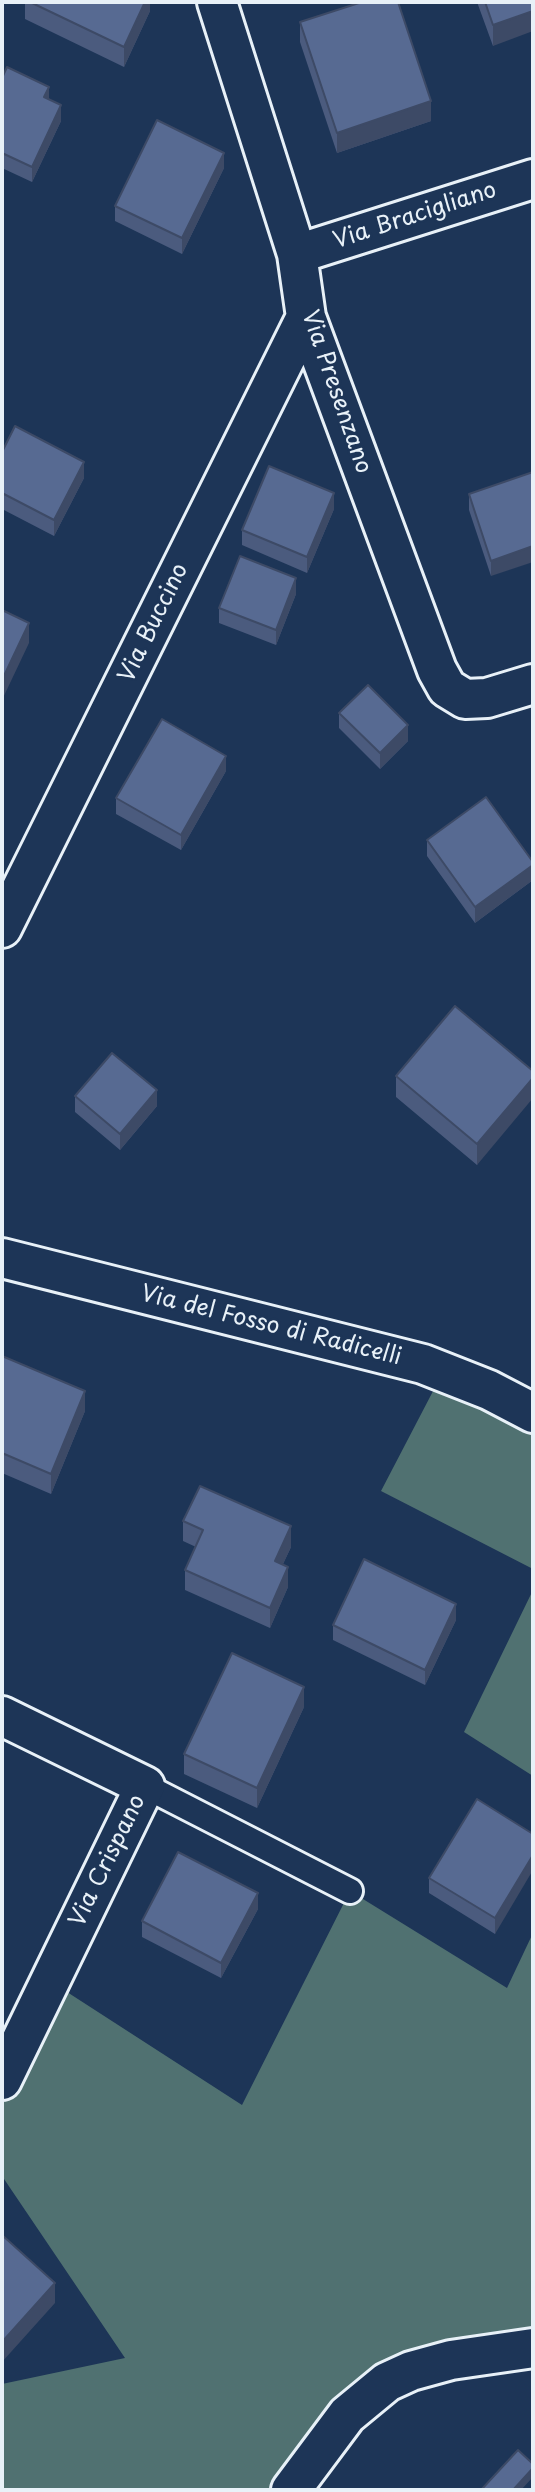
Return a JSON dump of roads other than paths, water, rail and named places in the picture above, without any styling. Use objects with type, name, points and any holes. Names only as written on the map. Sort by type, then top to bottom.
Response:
[{"type":"street","name":"Via Presenzano","points":[[217,2],[297,254],[306,317],[441,678],[447,688],[465,699],[487,698],[533,684]]},
{"type":"street","name":"Via Bracigliano","points":[[297,254],[533,179]]},
{"type":"street","name":"Via Buccino","points":[[2,928],[306,317]]},
{"type":"street","name":"Via del Fosso di Radicelli","points":[[2,1258],[423,1364],[489,1390],[533,1413]]},
{"type":"street","name":"Via Crispano","points":[[2,1716],[145,1786],[2,2080]]},
{"type":"street","points":[[291,2490],[347,2415],[387,2382],[400,2375],[452,2360],[533,2348]]},
{"type":"lane","points":[[145,1786],[350,1891]]}]
